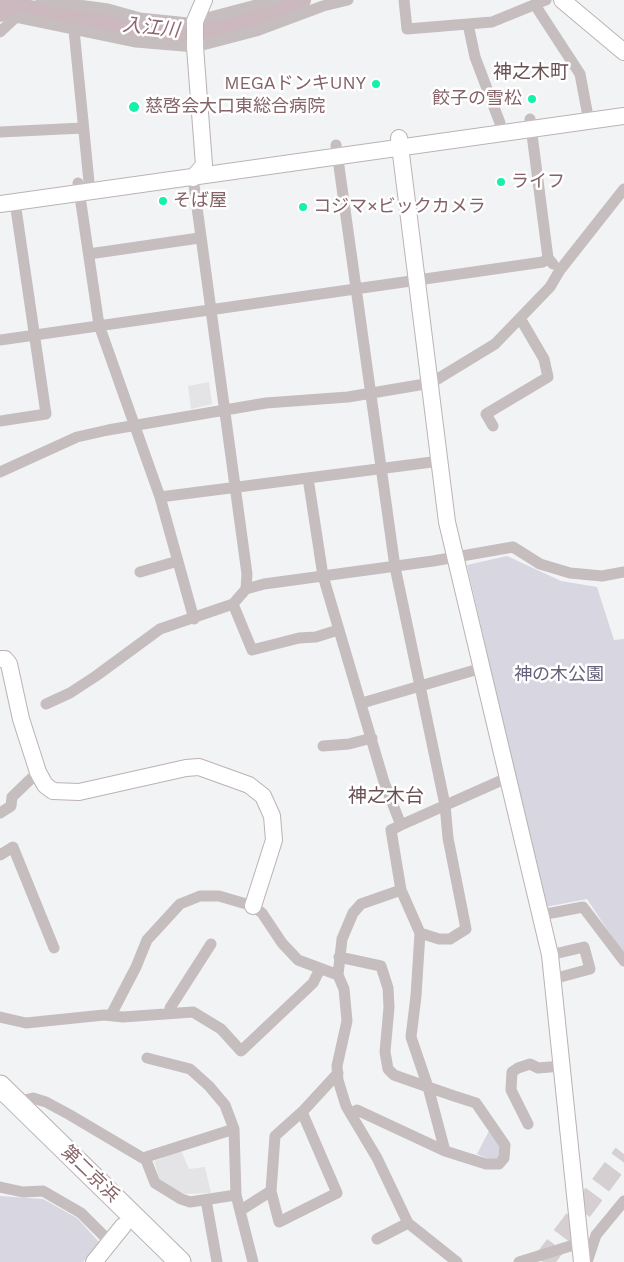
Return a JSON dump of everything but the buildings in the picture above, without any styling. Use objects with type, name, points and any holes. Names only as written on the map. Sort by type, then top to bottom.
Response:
[{"type":"highway","name":"第二京浜","points":[[0,1086],[8,1104],[116,1234],[160,1262]]},
{"type":"highway","name":"第二京浜","points":[[8,1104],[180,1262]]},
{"type":"street","points":[[41,0],[108,9],[140,18],[195,21],[275,0]]},
{"type":"street","points":[[204,0],[195,21],[204,165],[193,178],[247,574],[246,589]]},
{"type":"street","points":[[0,32],[16,17],[136,42],[195,45],[256,31],[323,6],[348,0]]},
{"type":"street","points":[[404,0],[407,29],[492,22],[540,2],[580,74],[587,111]]},
{"type":"street","points":[[562,0],[622,47]]},
{"type":"street","points":[[468,24],[475,57],[500,123]]},
{"type":"street","points":[[74,30],[83,128],[82,186],[99,325],[160,498],[194,618]]},
{"type":"street","points":[[399,143],[500,123],[531,124],[587,111],[624,106]]},
{"type":"street","points":[[0,421],[46,414],[34,335],[8,203],[82,186],[204,165],[337,151],[531,124],[624,116]]},
{"type":"street","points":[[531,124],[548,258],[560,270]]},
{"type":"street","points":[[0,132],[83,128]]},
{"type":"street","points":[[399,143],[447,522],[550,954],[582,1262]]},
{"type":"street","points":[[0,194],[193,178],[337,151]]},
{"type":"street","points":[[337,151],[395,567],[445,805],[448,838],[466,929],[450,939],[439,939],[420,933]]},
{"type":"street","points":[[0,472],[77,437],[133,425],[266,403],[348,397],[430,383],[495,344],[550,287],[560,270],[624,189]]},
{"type":"street","points":[[89,254],[200,238]]},
{"type":"street","points":[[0,340],[543,262],[548,258]]},
{"type":"street","points":[[493,426],[486,414],[548,377],[544,359],[520,318]]},
{"type":"street","points":[[160,498],[440,461]]},
{"type":"street","points":[[308,478],[324,576],[338,630],[362,703],[384,782],[401,825]]},
{"type":"street","points":[[46,704],[89,680],[160,629],[233,604],[246,589],[264,584],[456,558],[513,547],[540,564],[570,573],[602,576],[624,572]]},
{"type":"street","points":[[140,572],[178,561]]},
{"type":"street","points":[[233,604],[252,650],[299,638],[316,637],[338,630]]},
{"type":"street","points":[[0,659],[5,659],[9,664],[21,719],[38,772],[45,785],[53,791],[79,792],[186,768],[198,768],[249,785],[263,796],[268,804],[274,830],[274,840],[253,906]]},
{"type":"street","points":[[362,703],[420,688],[482,668]]},
{"type":"street","points":[[324,746],[349,744],[372,738]]},
{"type":"street","points":[[0,813],[10,806],[12,797],[38,772]]},
{"type":"street","points":[[445,1152],[428,1087],[411,1033],[416,996],[420,933],[401,890],[391,830],[509,777]]},
{"type":"street","points":[[0,855],[13,847],[54,948]]},
{"type":"street","points":[[401,890],[361,904],[353,913],[346,927],[339,957],[338,975],[344,989],[347,1021],[337,1066],[338,1073],[346,1106],[378,1158],[408,1224],[457,1262]]},
{"type":"street","points":[[111,1015],[136,967],[147,940],[180,904],[200,896],[219,896],[253,906],[262,913],[282,944],[298,960],[338,975]]},
{"type":"street","points":[[541,915],[583,907],[624,961]]},
{"type":"street","points":[[170,1013],[170,1008],[210,944]]},
{"type":"street","points":[[550,954],[584,947],[590,969],[553,979]]},
{"type":"street","points":[[339,957],[381,966],[388,988],[389,1007],[385,1052],[388,1069],[394,1075],[476,1103],[505,1145],[505,1151],[499,1164],[492,1165],[445,1152],[357,1110],[350,1114]]},
{"type":"street","points":[[0,1017],[26,1023],[111,1015],[122,1017],[193,1012],[221,1028],[241,1050],[313,983],[320,969]]},
{"type":"street","points":[[148,1058],[190,1069],[209,1086],[225,1105],[234,1129],[236,1195],[253,1262]]},
{"type":"street","points":[[528,1124],[511,1090],[512,1072],[530,1064],[538,1068],[562,1066]]},
{"type":"street","points":[[302,1112],[337,1192],[279,1222],[271,1192],[275,1136],[302,1112],[338,1073]]},
{"type":"street","points":[[8,1104],[33,1098],[46,1102],[146,1160],[155,1184],[180,1199],[190,1202],[236,1195]]},
{"type":"street","points":[[143,1158],[234,1129]]},
{"type":"street","points":[[0,1187],[23,1192],[43,1192],[116,1234],[94,1262]]},
{"type":"street","points":[[241,1210],[271,1192]]},
{"type":"street","points":[[206,1200],[217,1262]]},
{"type":"street","points":[[587,1262],[596,1235],[624,1201]]},
{"type":"street","points":[[378,1239],[408,1224]]},
{"type":"street","points":[[519,1262],[580,1243]]},
{"type":"shaded area","points":[[209,382],[212,404],[191,409],[188,386]]},
{"type":"shaded area","points":[[180,1148],[189,1169],[205,1167],[211,1193],[182,1194],[160,1181],[154,1161],[163,1158],[162,1154]]},
{"type":"green space","name":"神の木公園","points":[[507,556],[561,581],[597,587],[614,640],[624,639],[624,955],[587,899],[545,907],[467,565]]},
{"type":"green space","points":[[490,1129],[499,1140],[501,1153],[498,1158],[491,1160],[477,1154]]},
{"type":"green space","points":[[0,1196],[43,1199],[77,1218],[99,1242],[83,1262],[0,1262]]},
{"type":"waterway","name":"入江川","points":[[0,12],[6,6],[141,29],[198,33],[267,14],[301,0]]},
{"type":"tunnel","points":[[543,1262],[624,1154]]},
{"type":"place","name":"MEGAドンキUNY","points":[[376,84]]},
{"type":"place","name":"餃子の雪松","points":[[532,99]]},
{"type":"place","name":"慈啓会大口東総合病院","points":[[134,107]]},
{"type":"place","name":"ライフ","points":[[501,182]]},
{"type":"place","name":"そば屋","points":[[163,201]]},
{"type":"place","name":"コジマ×ビックカメラ","points":[[303,207]]},
{"type":"district","name":"神之木町","points":[[531,72]]},
{"type":"district","name":"神之木台","points":[[386,796]]}]
